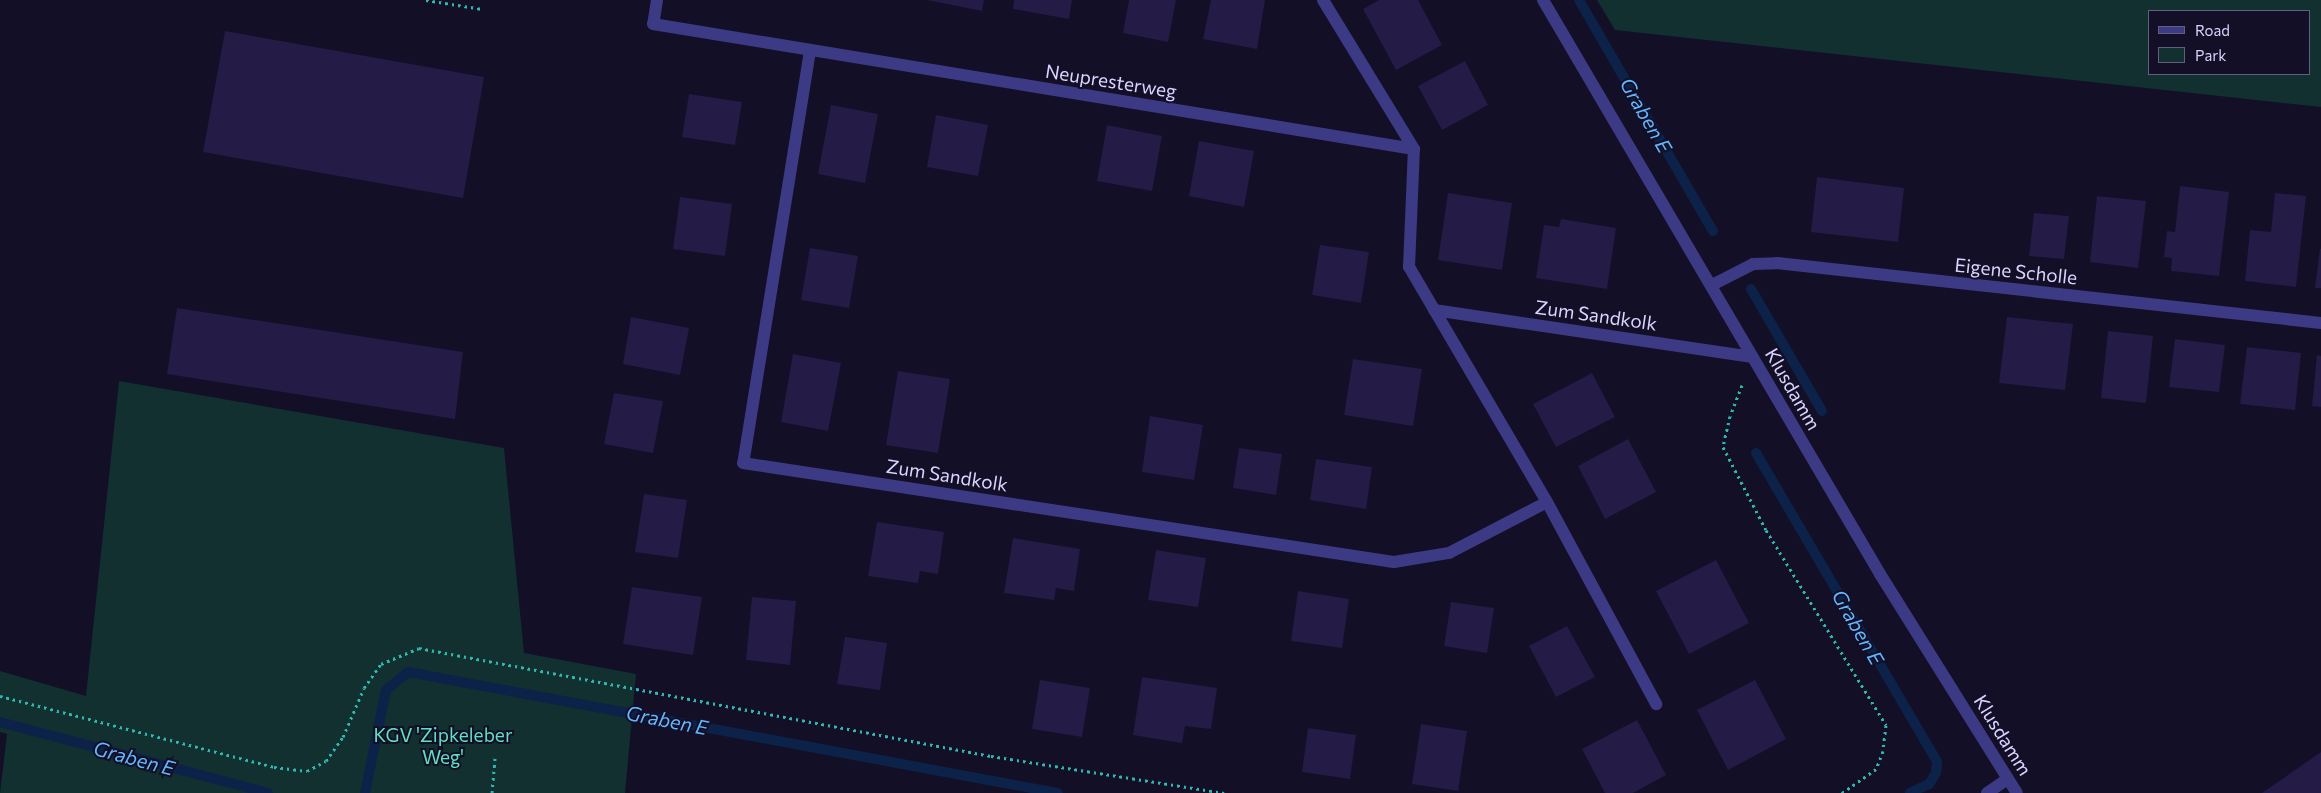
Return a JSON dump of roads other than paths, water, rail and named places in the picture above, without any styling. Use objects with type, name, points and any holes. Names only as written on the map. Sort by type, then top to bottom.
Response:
[{"type":"street","name":"Neupresterweg","points":[[657,0],[653,24],[1414,150]]},
{"type":"street","points":[[1324,0],[1414,150],[1409,267],[1547,502],[1656,704]]},
{"type":"street","name":"Klusdamm","points":[[1542,0],[1880,574],[2017,793]]},
{"type":"street","name":"Zum Sandkolk","points":[[810,51],[743,463],[1394,562],[1450,553],[1547,502]]},
{"type":"street","name":"Eigene Scholle","points":[[1712,286],[1753,264],[1778,263],[2321,324]]},
{"type":"street","name":"Zum Sandkolk","points":[[1434,310],[1753,358]]},
{"type":"street","points":[[1987,793],[2008,779]]},
{"type":"waterway","name":"Graben E","points":[[1579,0],[1713,231]]},
{"type":"waterway","name":"Graben E","points":[[1751,289],[1822,411]]},
{"type":"waterway","name":"Graben E","points":[[1756,453],[1937,762],[1936,773],[1929,784],[1910,793]]},
{"type":"waterway","name":"Graben E","points":[[365,793],[386,690],[408,672],[1058,793]]},
{"type":"waterway","name":"Graben E","points":[[0,722],[268,793]]},
{"type":"park label","name":"KGV 'Zipkeleber Weg'","points":[[443,746]]}]
